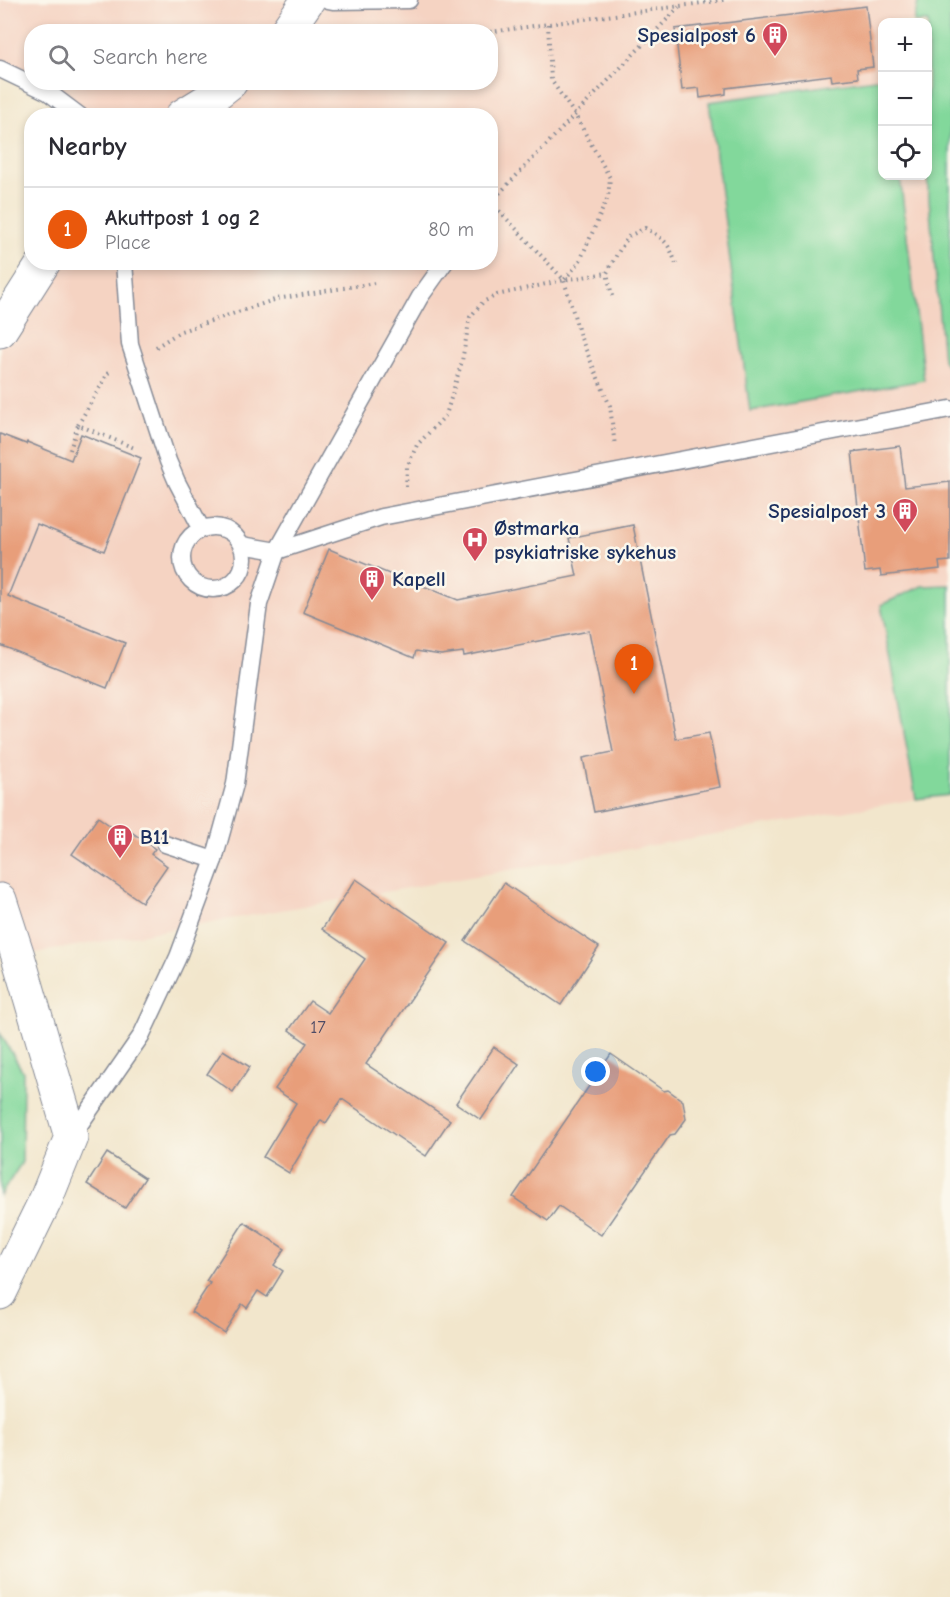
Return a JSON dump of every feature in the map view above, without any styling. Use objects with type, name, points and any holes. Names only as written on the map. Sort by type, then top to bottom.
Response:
[{"type":"street","points":[[292,24],[308,0]]},
{"type":"street","points":[[195,108],[221,90]]},
{"type":"street","points":[[0,331],[39,270]]},
{"type":"street","points":[[0,900],[71,1137],[46,1199],[0,1293]]},
{"type":"lane","points":[[328,0],[333,2],[409,0]]},
{"type":"lane","points":[[0,69],[24,80]]},
{"type":"lane","points":[[44,90],[69,108]]},
{"type":"lane","points":[[125,270],[130,344],[168,461],[201,528]]},
{"type":"lane","points":[[71,1137],[141,1036],[178,957],[214,861],[235,784],[259,604],[277,550],[420,297],[439,270]]},
{"type":"lane","points":[[242,545],[277,550],[381,517],[404,512],[950,409]]},
{"type":"lane","points":[[212,526],[228,529],[242,545],[244,556],[239,576],[221,588],[200,587],[191,581],[181,562],[181,552],[185,542],[201,528],[212,526]]},
{"type":"lane","points":[[165,844],[214,861]]},
{"type":"path","points":[[498,31],[724,0]]},
{"type":"path","points":[[498,196],[679,7]]},
{"type":"path","points":[[548,24],[551,80],[575,115],[610,178],[609,197],[579,262],[564,280]]},
{"type":"path","points":[[498,210],[564,280],[580,336],[610,406],[618,471]]},
{"type":"path","points":[[612,296],[607,273],[629,236],[645,228],[663,238],[672,250],[677,267]]},
{"type":"path","points":[[404,512],[407,466],[417,445],[446,415],[462,361],[470,316],[483,302],[497,295],[607,273]]},
{"type":"path","points":[[70,450],[78,425],[108,373],[136,359],[181,331],[277,299],[374,283]]},
{"type":"path","points":[[78,425],[168,461]]},
{"type":"shaded area","name":"Østmarka psykiatriske sykehus","points":[[0,0],[950,0],[950,795],[916,799],[18,956],[0,900],[0,331],[39,270],[498,270],[498,108],[65,108],[37,90],[498,90],[498,24],[24,24],[24,81],[0,66]]},
{"type":"green space","points":[[920,0],[950,0],[950,370],[943,360],[927,180],[932,180],[932,18],[915,18]]},
{"type":"green space","points":[[878,79],[878,180],[900,180],[924,380],[750,411],[709,102]]},
{"type":"green space","points":[[950,585],[950,795],[916,799],[881,605],[922,586]]},
{"type":"green space","points":[[0,1033],[23,1072],[22,1162],[0,1196]]},
{"type":"building","name":"Spesialpost 6","points":[[866,6],[873,67],[857,69],[858,78],[832,81],[831,75],[726,88],[726,94],[700,98],[699,88],[682,90],[675,29]]},
{"type":"building","points":[[0,434],[71,460],[81,434],[141,458],[104,551],[37,524],[8,596],[125,643],[107,688],[0,645]]},
{"type":"building","name":"Spesialpost 3","points":[[900,446],[905,487],[950,482],[950,561],[939,562],[940,569],[881,576],[880,570],[865,572],[852,452]]},
{"type":"building","points":[[633,525],[676,739],[709,733],[720,787],[594,812],[583,758],[613,752],[589,631],[464,656],[463,652],[441,655],[416,651],[414,658],[303,612],[329,549],[458,600],[577,576],[569,538]]},
{"type":"building","name":"B11","points":[[98,817],[115,829],[119,823],[155,849],[151,854],[167,866],[142,902],[72,854]]},
{"type":"building","points":[[356,879],[449,943],[366,1064],[450,1120],[426,1156],[342,1099],[326,1123],[321,1120],[289,1173],[263,1157],[296,1103],[275,1089],[307,1043],[289,1030],[310,1001],[328,1013],[365,959],[322,929]]},
{"type":"building","points":[[504,883],[599,947],[561,1005],[465,941]]},
{"type":"building","points":[[494,1047],[519,1064],[481,1120],[456,1103]]},
{"type":"building","points":[[223,1050],[250,1067],[233,1092],[207,1074]]},
{"type":"building","points":[[611,1054],[664,1091],[668,1090],[683,1101],[686,1119],[675,1134],[670,1135],[601,1235],[559,1206],[548,1221],[513,1197]]},
{"type":"building","points":[[107,1153],[145,1178],[125,1208],[87,1184]]},
{"type":"building","points":[[244,1222],[285,1249],[274,1265],[283,1271],[267,1297],[258,1291],[247,1308],[242,1304],[224,1333],[191,1312],[210,1283],[206,1281]]},
{"type":"place","name":"Spesialpost 6","points":[[775,58]]},
{"type":"place","name":"Spesialpost 3","points":[[905,534]]},
{"type":"place","name":"Østmarka psykiatriske sykehus","points":[[475,563]]},
{"type":"place","name":"Kapell","points":[[372,602]]},
{"type":"place","name":"Akuttpost 1 og 2","points":[[634,694]]},
{"type":"place","name":"B11","points":[[120,860]]}]
